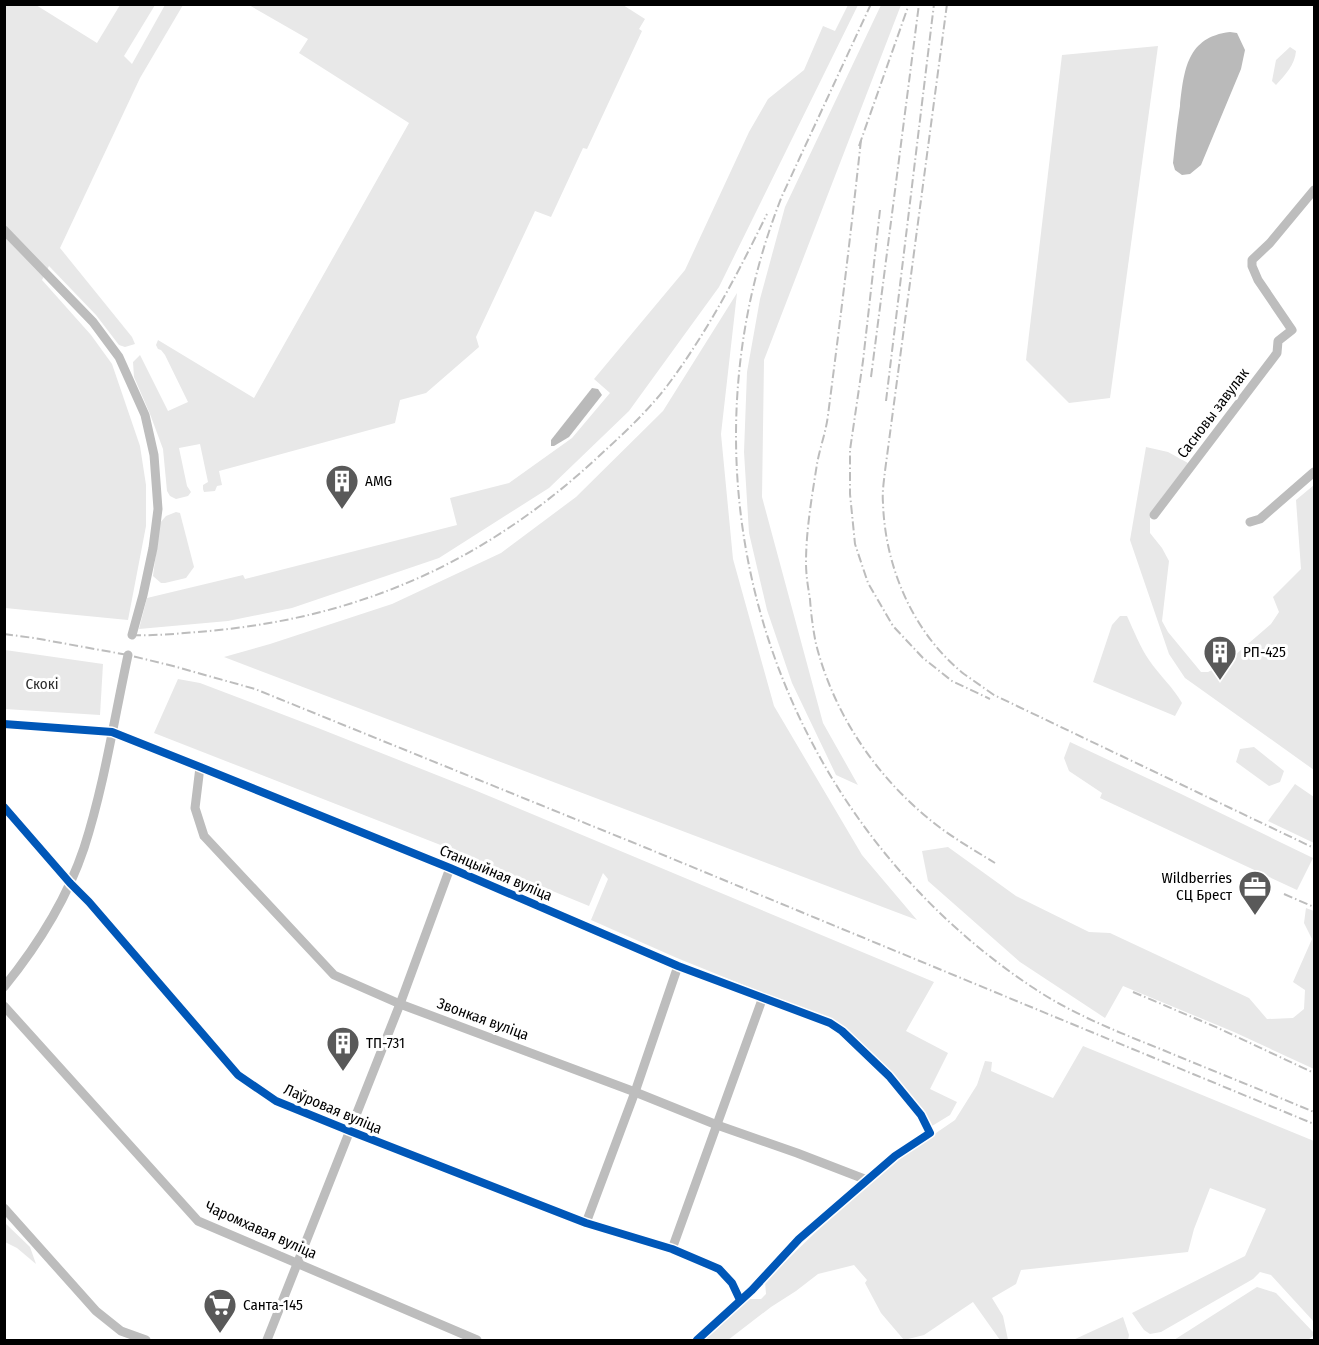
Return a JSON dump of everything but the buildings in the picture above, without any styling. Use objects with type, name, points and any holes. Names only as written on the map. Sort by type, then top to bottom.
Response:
[{"type":"street","name":"Сасновы завулак","points":[[1154,515],[1277,353],[1278,341],[1292,330],[1258,280],[1252,260],[1314,190]]},
{"type":"street","points":[[4,230],[93,322],[119,357],[145,415],[154,455],[158,509],[153,548],[132,635]]},
{"type":"street","points":[[1250,522],[1260,519],[1314,472]]},
{"type":"street","points":[[4,987],[48,928],[84,849],[96,807],[128,656]]},
{"type":"street","name":"Станцыйная вуліца","points":[[4,724],[112,732],[450,868],[678,966],[830,1023],[895,1084],[921,1115],[930,1133],[895,1156],[867,1180]]},
{"type":"street","name":"Звонкая вуліца","points":[[200,767],[195,808],[204,836],[334,975],[400,1004],[867,1180]]},
{"type":"street","name":"Лаўровая вуліца","points":[[4,807],[238,1075],[276,1101],[586,1223],[672,1249],[719,1269],[732,1283],[740,1300]]},
{"type":"street","points":[[267,1341],[400,1004],[450,868]]},
{"type":"street","points":[[586,1223],[635,1092],[678,966]]},
{"type":"street","points":[[672,1249],[763,997]]},
{"type":"street","name":"Чаромхавая вуліца","points":[[4,1006],[198,1221],[477,1341]]},
{"type":"street","points":[[697,1341],[752,1290],[799,1239],[867,1180]]},
{"type":"street","points":[[4,1208],[96,1311],[121,1330],[146,1341]]},
{"type":"green space","points":[[4,5],[36,5],[97,43],[120,5],[155,5],[124,56],[132,64],[165,5],[183,5],[140,78],[60,248],[132,337],[135,344],[125,347],[119,345],[96,315],[49,266],[42,280],[91,335],[112,364],[140,446],[146,485],[146,526],[128,620],[5,608]]},
{"type":"green space","points":[[249,5],[623,5],[645,19],[639,29],[642,31],[587,149],[583,148],[551,217],[535,211],[476,337],[479,347],[426,393],[400,400],[395,423],[219,471],[222,485],[217,486],[215,491],[204,492],[203,489],[203,485],[208,482],[200,444],[179,448],[187,486],[191,492],[188,496],[176,499],[170,496],[167,491],[163,449],[134,377],[133,362],[140,355],[168,411],[188,402],[165,355],[156,345],[158,340],[254,398],[409,123],[299,53],[308,39]]},
{"type":"green space","points":[[848,5],[858,5],[719,287],[629,411],[549,488],[439,558],[292,608],[228,621],[139,629],[147,598],[243,575],[245,579],[457,525],[450,498],[509,483],[572,438],[610,393],[594,379],[685,270],[749,132],[768,99],[804,70],[823,26],[835,31]]},
{"type":"green space","points":[[881,5],[901,5],[764,360],[762,497],[823,723],[858,785],[836,775],[792,683],[767,610],[749,533],[744,452],[747,372],[760,299],[785,207]]},
{"type":"green space","points":[[1158,46],[1110,398],[1069,403],[1026,360],[1062,55]]},
{"type":"green space","points":[[1290,47],[1296,51],[1294,61],[1276,85],[1272,81],[1276,60]]},
{"type":"green space","points":[[737,293],[721,434],[733,559],[774,706],[862,855],[917,920],[224,657],[392,604],[501,553],[576,497],[663,411]]},
{"type":"green space","points":[[1146,447],[1168,452],[1188,463],[1160,500],[1150,518],[1150,533],[1169,561],[1162,621],[1168,632],[1201,672],[1208,672],[1227,662],[1271,624],[1279,612],[1273,597],[1301,569],[1296,500],[1314,485],[1314,770],[1185,678],[1169,654],[1130,540]]},
{"type":"green space","points":[[176,512],[180,513],[194,567],[186,578],[161,583],[153,576],[160,523],[166,516]]},
{"type":"green space","points":[[1120,616],[1127,616],[1146,655],[1182,703],[1175,716],[1093,682],[1112,625]]},
{"type":"green space","name":"Скокі","points":[[5,650],[103,664],[100,715],[5,709]]},
{"type":"green space","points":[[178,679],[200,683],[472,789],[934,982],[906,1031],[948,1053],[930,1089],[957,1102],[950,1115],[932,1126],[923,1109],[837,1023],[677,958],[591,920],[608,879],[603,873],[589,906],[438,844],[154,733]]},
{"type":"green space","points":[[1070,742],[1313,858],[1297,890],[1100,798],[1102,793],[1069,771],[1064,758]]},
{"type":"green space","points":[[1254,747],[1284,771],[1280,782],[1269,786],[1236,762],[1240,749]]},
{"type":"green space","points":[[1295,784],[1314,797],[1314,843],[1268,821]]},
{"type":"green space","points":[[948,847],[1016,896],[1089,932],[1110,933],[1249,998],[1267,1019],[1293,1018],[1304,1009],[1305,990],[1293,982],[1312,939],[1304,923],[1306,908],[1314,911],[1314,1069],[1234,1032],[1123,986],[1105,1018],[1020,962],[928,881],[922,851]]},
{"type":"green space","points":[[1083,1046],[1314,1141],[1314,1322],[1271,1275],[1260,1272],[1253,1279],[1161,1332],[1150,1334],[1144,1330],[1132,1313],[1245,1256],[1266,1209],[1210,1188],[1194,1229],[1188,1252],[1021,1270],[1016,1284],[992,1298],[1003,1316],[1008,1340],[1000,1340],[973,1302],[924,1335],[904,1340],[881,1313],[865,1283],[867,1280],[854,1265],[818,1274],[728,1340],[705,1340],[749,1299],[761,1299],[766,1294],[765,1281],[821,1227],[898,1159],[955,1120],[977,1085],[985,1061],[992,1062],[991,1071],[1053,1098]]},
{"type":"green space","points":[[5,1223],[30,1247],[36,1264],[17,1248],[5,1242]]},
{"type":"green space","points":[[1257,1287],[1276,1293],[1314,1335],[1308,1340],[1174,1340]]},
{"type":"green space","points":[[1123,1317],[1129,1335],[1128,1340],[1073,1340]]},
{"type":"shaded area","points":[[1237,33],[1245,50],[1241,69],[1201,165],[1190,174],[1182,175],[1175,170],[1173,163],[1186,68],[1196,48],[1216,35]]},
{"type":"shaded area","points":[[592,388],[598,389],[602,395],[569,437],[551,446],[551,440]]},
{"type":"railway","points":[[871,4],[782,196],[749,306],[736,417],[743,528],[767,635],[809,737],[868,831],[942,915],[1032,987],[1063,1006],[1112,1029],[1314,1112]]},
{"type":"railway","points":[[859,146],[909,4]]},
{"type":"railway","points":[[871,377],[919,4]]},
{"type":"railway","points":[[886,401],[934,4]]},
{"type":"railway","points":[[947,4],[883,491],[889,551],[905,597],[916,619],[946,658],[994,695],[1314,848]]},
{"type":"railway","points":[[861,140],[828,415],[817,464],[808,526],[806,572],[816,644],[834,696],[846,720],[876,765],[894,786],[934,823],[995,863]]},
{"type":"railway","points":[[880,210],[863,361],[850,450],[850,494],[855,544],[868,583],[893,626],[923,658],[952,681],[990,699]]},
{"type":"railway","points":[[132,635],[209,631],[265,624],[319,613],[419,578],[466,554],[511,526],[555,494],[598,457],[659,396],[709,324],[767,214]]},
{"type":"railway","points":[[4,634],[128,655],[255,689],[1314,1124]]},
{"type":"railway","points":[[1284,894],[1314,907]]},
{"type":"railway","points":[[1133,992],[1218,1028],[1314,1073]]},
{"type":"cycle path","points":[[4,724],[112,732],[450,868],[678,966],[830,1023],[842,1031],[889,1076],[921,1115],[930,1133],[895,1156],[799,1239],[752,1290],[697,1340]]},
{"type":"cycle path","points":[[4,807],[238,1075],[276,1101],[586,1223],[672,1249],[719,1269],[732,1283],[740,1300]]},
{"type":"place","name":"AMG","points":[[342,510]]},
{"type":"place","name":"РП-425","points":[[1220,681]]},
{"type":"place","name":"Wildberries СЦ Брест","points":[[1255,916]]},
{"type":"place","name":"ТП-731","points":[[343,1072]]},
{"type":"place","name":"Санта-145","points":[[220,1334]]}]
